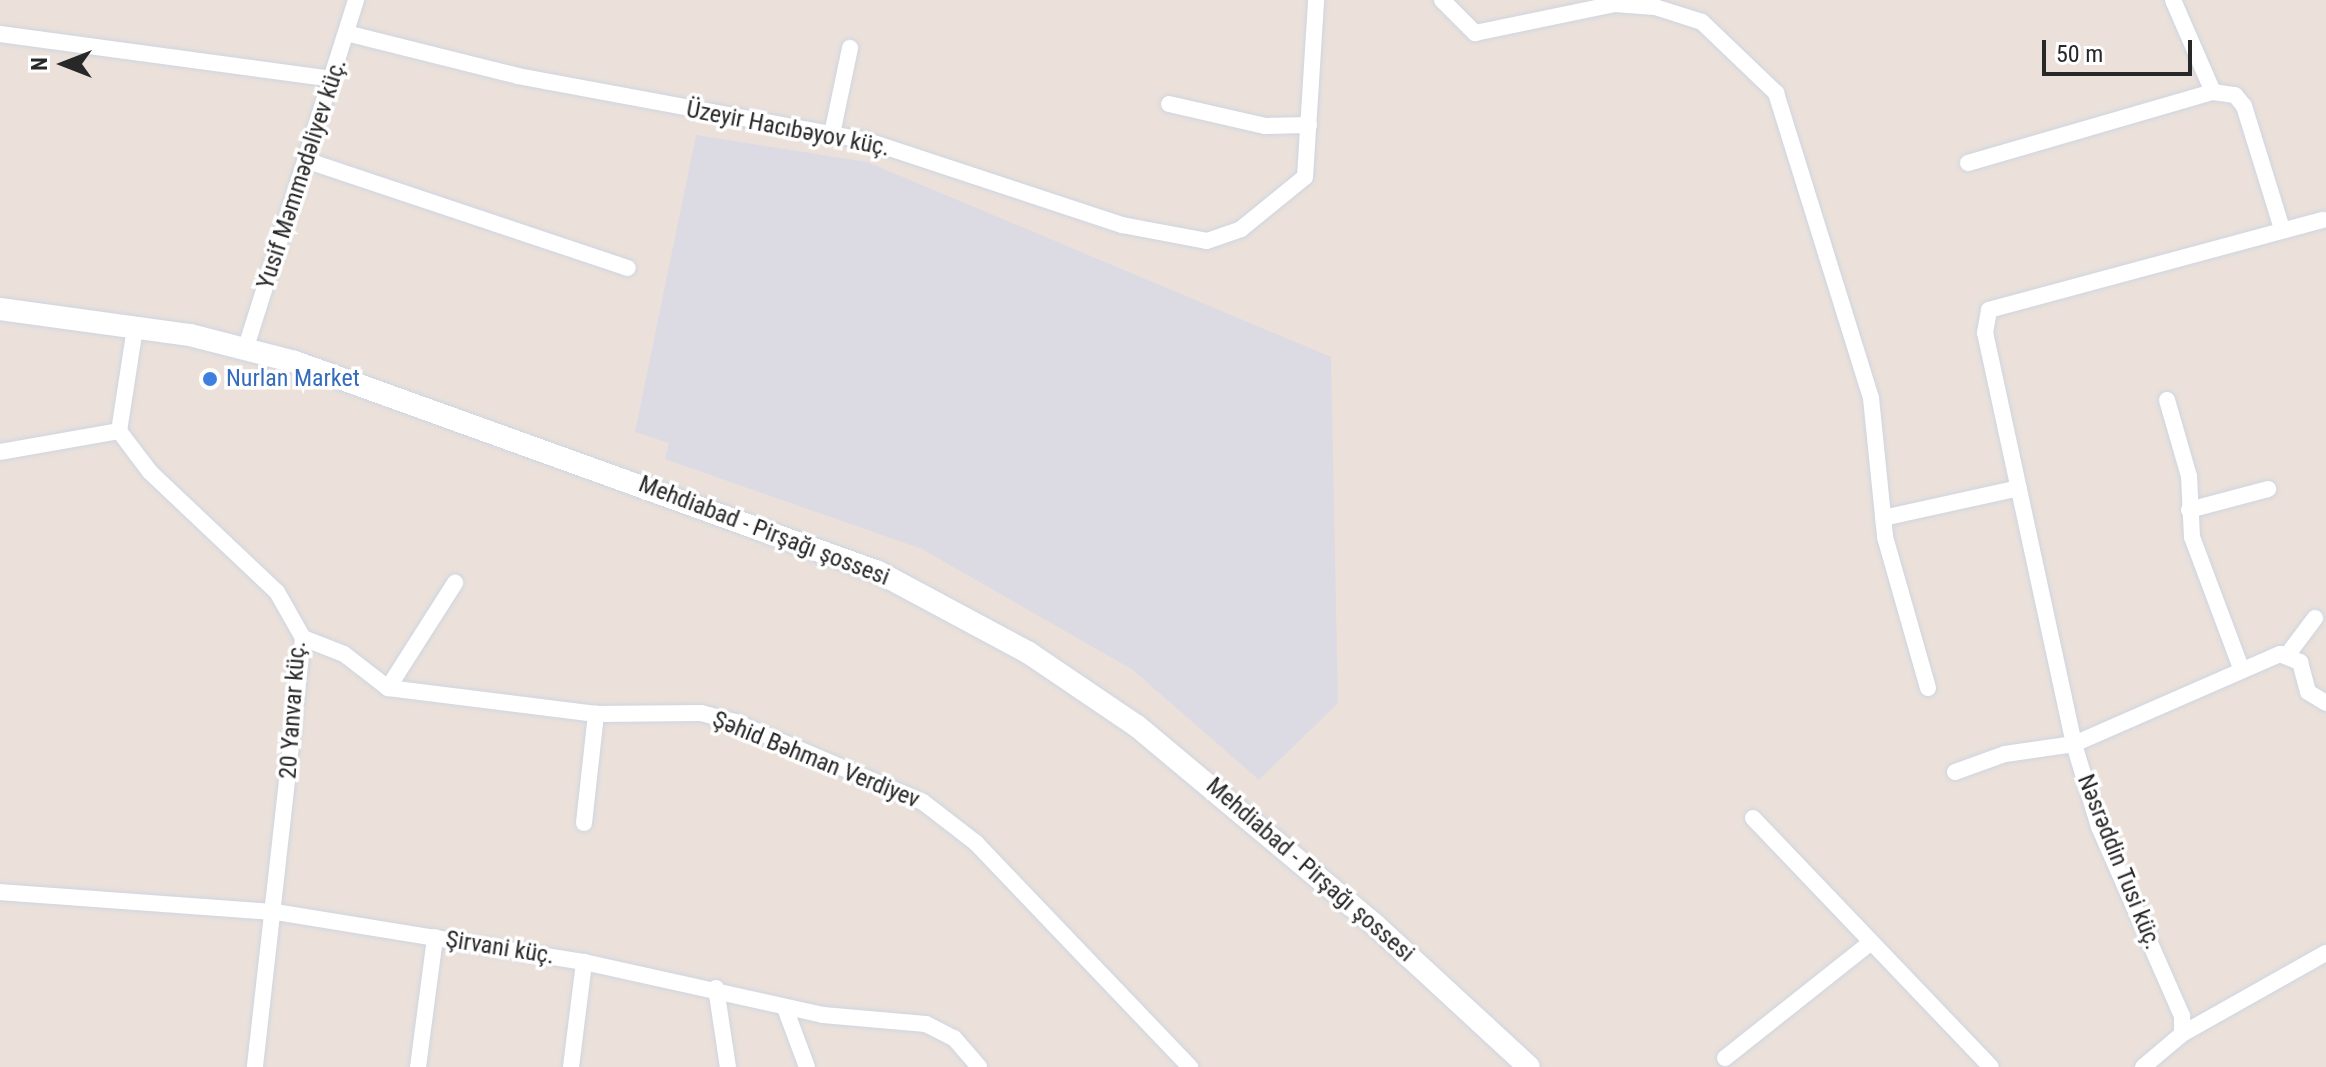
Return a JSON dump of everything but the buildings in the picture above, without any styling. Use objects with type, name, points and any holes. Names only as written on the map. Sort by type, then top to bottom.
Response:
[{"type":"main road","name":"Mehdiabad - Pirşağı şossesi","points":[[0,309],[246,347],[830,552],[964,616],[1175,755],[1529,1067]]},
{"type":"street","name":"Yusif Məmmədəliyev küç.","points":[[246,347],[308,161],[356,0]]},
{"type":"street","points":[[1169,104],[1265,126],[1309,125],[1316,0]]},
{"type":"street","points":[[1442,0],[1475,33],[1615,4],[1655,7],[1702,22],[1754,65],[1776,93],[1832,256],[1877,425],[1883,518],[1928,688]]},
{"type":"street","points":[[2173,0],[2213,92]]},
{"type":"street","name":"Üzeyir Hacıbəyov küç.","points":[[346,33],[518,76],[832,134],[1122,225],[1224,240],[1300,185],[1309,165],[1309,125]]},
{"type":"street","points":[[0,34],[332,79]]},
{"type":"street","points":[[832,134],[850,48]]},
{"type":"street","points":[[1968,163],[2213,92],[2235,95],[2244,106],[2282,229]]},
{"type":"street","points":[[308,161],[628,268]]},
{"type":"street","points":[[1955,772],[2005,754],[2074,744],[1985,333],[1989,310],[2323,220]]},
{"type":"street","points":[[0,452],[119,431],[135,328]]},
{"type":"street","points":[[2167,400],[2189,476],[2189,510],[2241,668]]},
{"type":"street","name":"20 Yanvar küç.","points":[[119,431],[150,472],[277,592],[303,638],[275,912],[255,1067]]},
{"type":"street","points":[[1883,518],[2019,488]]},
{"type":"street","points":[[2189,510],[2268,489]]},
{"type":"street","points":[[303,638],[344,654],[388,688],[455,583]]},
{"type":"street","points":[[2315,618],[2288,654],[2300,662],[2308,692],[2326,703]]},
{"type":"street","name":"Nəsrəddin Tusi küç.","points":[[2182,1034],[2177,999],[2099,827],[2074,744],[2241,668],[2288,654]]},
{"type":"street","name":"Şəhid Bəhman Verdiyev","points":[[388,688],[596,714],[701,713],[735,722],[923,802],[976,843],[1190,1067]]},
{"type":"street","points":[[584,823],[596,714]]},
{"type":"street","points":[[1753,818],[1991,1067]]},
{"type":"street","name":"Şirvani küç.","points":[[0,892],[275,912],[584,962],[716,988],[785,1008],[926,1024],[954,1038],[979,1067]]},
{"type":"street","points":[[418,1067],[435,937]]},
{"type":"street","points":[[1725,1058],[1870,943]]},
{"type":"street","points":[[2143,1067],[2182,1034],[2326,953]]},
{"type":"street","points":[[571,1067],[584,962]]},
{"type":"street","points":[[716,988],[728,1067]]},
{"type":"street","points":[[785,1008],[807,1067]]},
{"type":"shaded area","points":[[696,135],[867,162],[1331,357],[1338,703],[1259,780],[1133,670],[922,549],[665,459],[669,443],[635,432]]},
{"type":"place","name":"Nurlan Market","points":[[210,379]]}]
